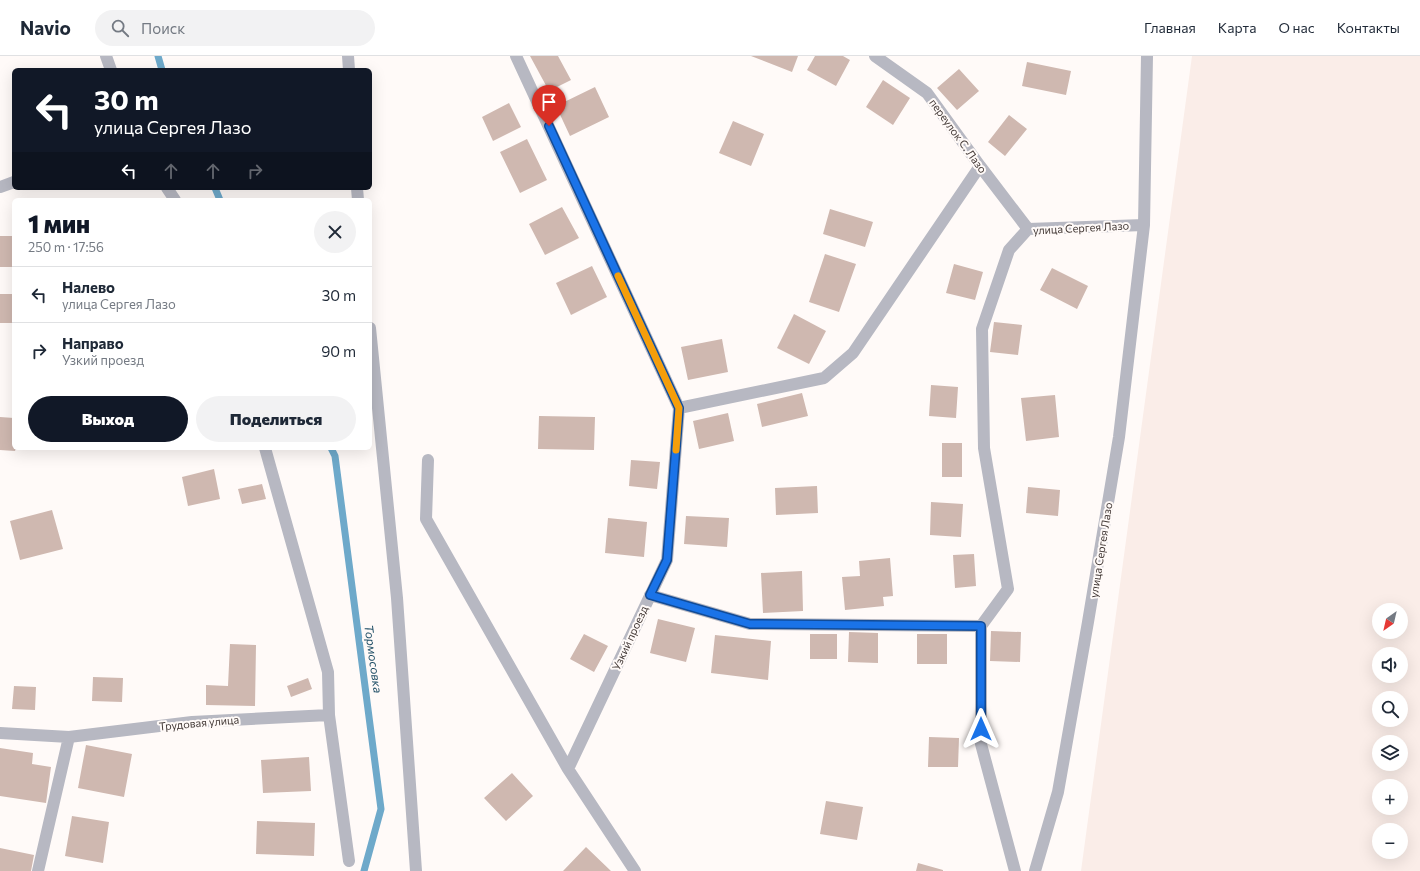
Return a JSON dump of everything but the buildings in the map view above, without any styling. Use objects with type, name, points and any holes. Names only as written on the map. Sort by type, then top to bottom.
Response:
[{"type":"street","points":[[106,56],[110,68]]},
{"type":"street","points":[[348,56],[349,68]]},
{"type":"street","name":"Узкий проезд","points":[[516,56],[679,408],[667,560],[568,769]]},
{"type":"street","name":"переулок С. Лазо","points":[[875,56],[927,93],[1028,229]]},
{"type":"street","name":"улица Сергея Лазо","points":[[1035,871],[1058,792],[1119,437],[1144,225],[1147,56]]},
{"type":"street","points":[[679,408],[824,378],[853,353],[980,166]]},
{"type":"street","points":[[0,187],[12,183]]},
{"type":"street","name":"улица Сергея Лазо","points":[[981,626],[1008,589],[984,448],[982,329],[1009,250],[1028,229],[1144,225]]},
{"type":"street","points":[[372,348],[397,598],[416,871]]},
{"type":"street","points":[[266,450],[328,672],[329,715],[349,861]]},
{"type":"street","points":[[428,460],[426,519],[568,769],[636,871]]},
{"type":"street","points":[[650,595],[750,624],[981,626],[982,744],[1015,871]]},
{"type":"street","name":"Трудовая улица","points":[[0,733],[69,737],[192,722],[329,715]]},
{"type":"street","points":[[38,871],[69,737]]},
{"type":"shaded area","points":[[1192,56],[1420,56],[1420,871],[1081,871]]},
{"type":"waterway","name":"Тормосовка","points":[[158,56],[161,68]]},
{"type":"waterway","name":"Тормосовка","points":[[216,190],[219,198]]},
{"type":"waterway","name":"Тормосовка","points":[[332,450],[335,456],[381,809],[364,871]]},
{"type":"slow traffic","points":[[618,276],[679,408],[676,450]]},
{"type":"route","points":[[549,126],[679,408],[667,560],[650,595],[750,624],[981,626],[981,729]]}]
